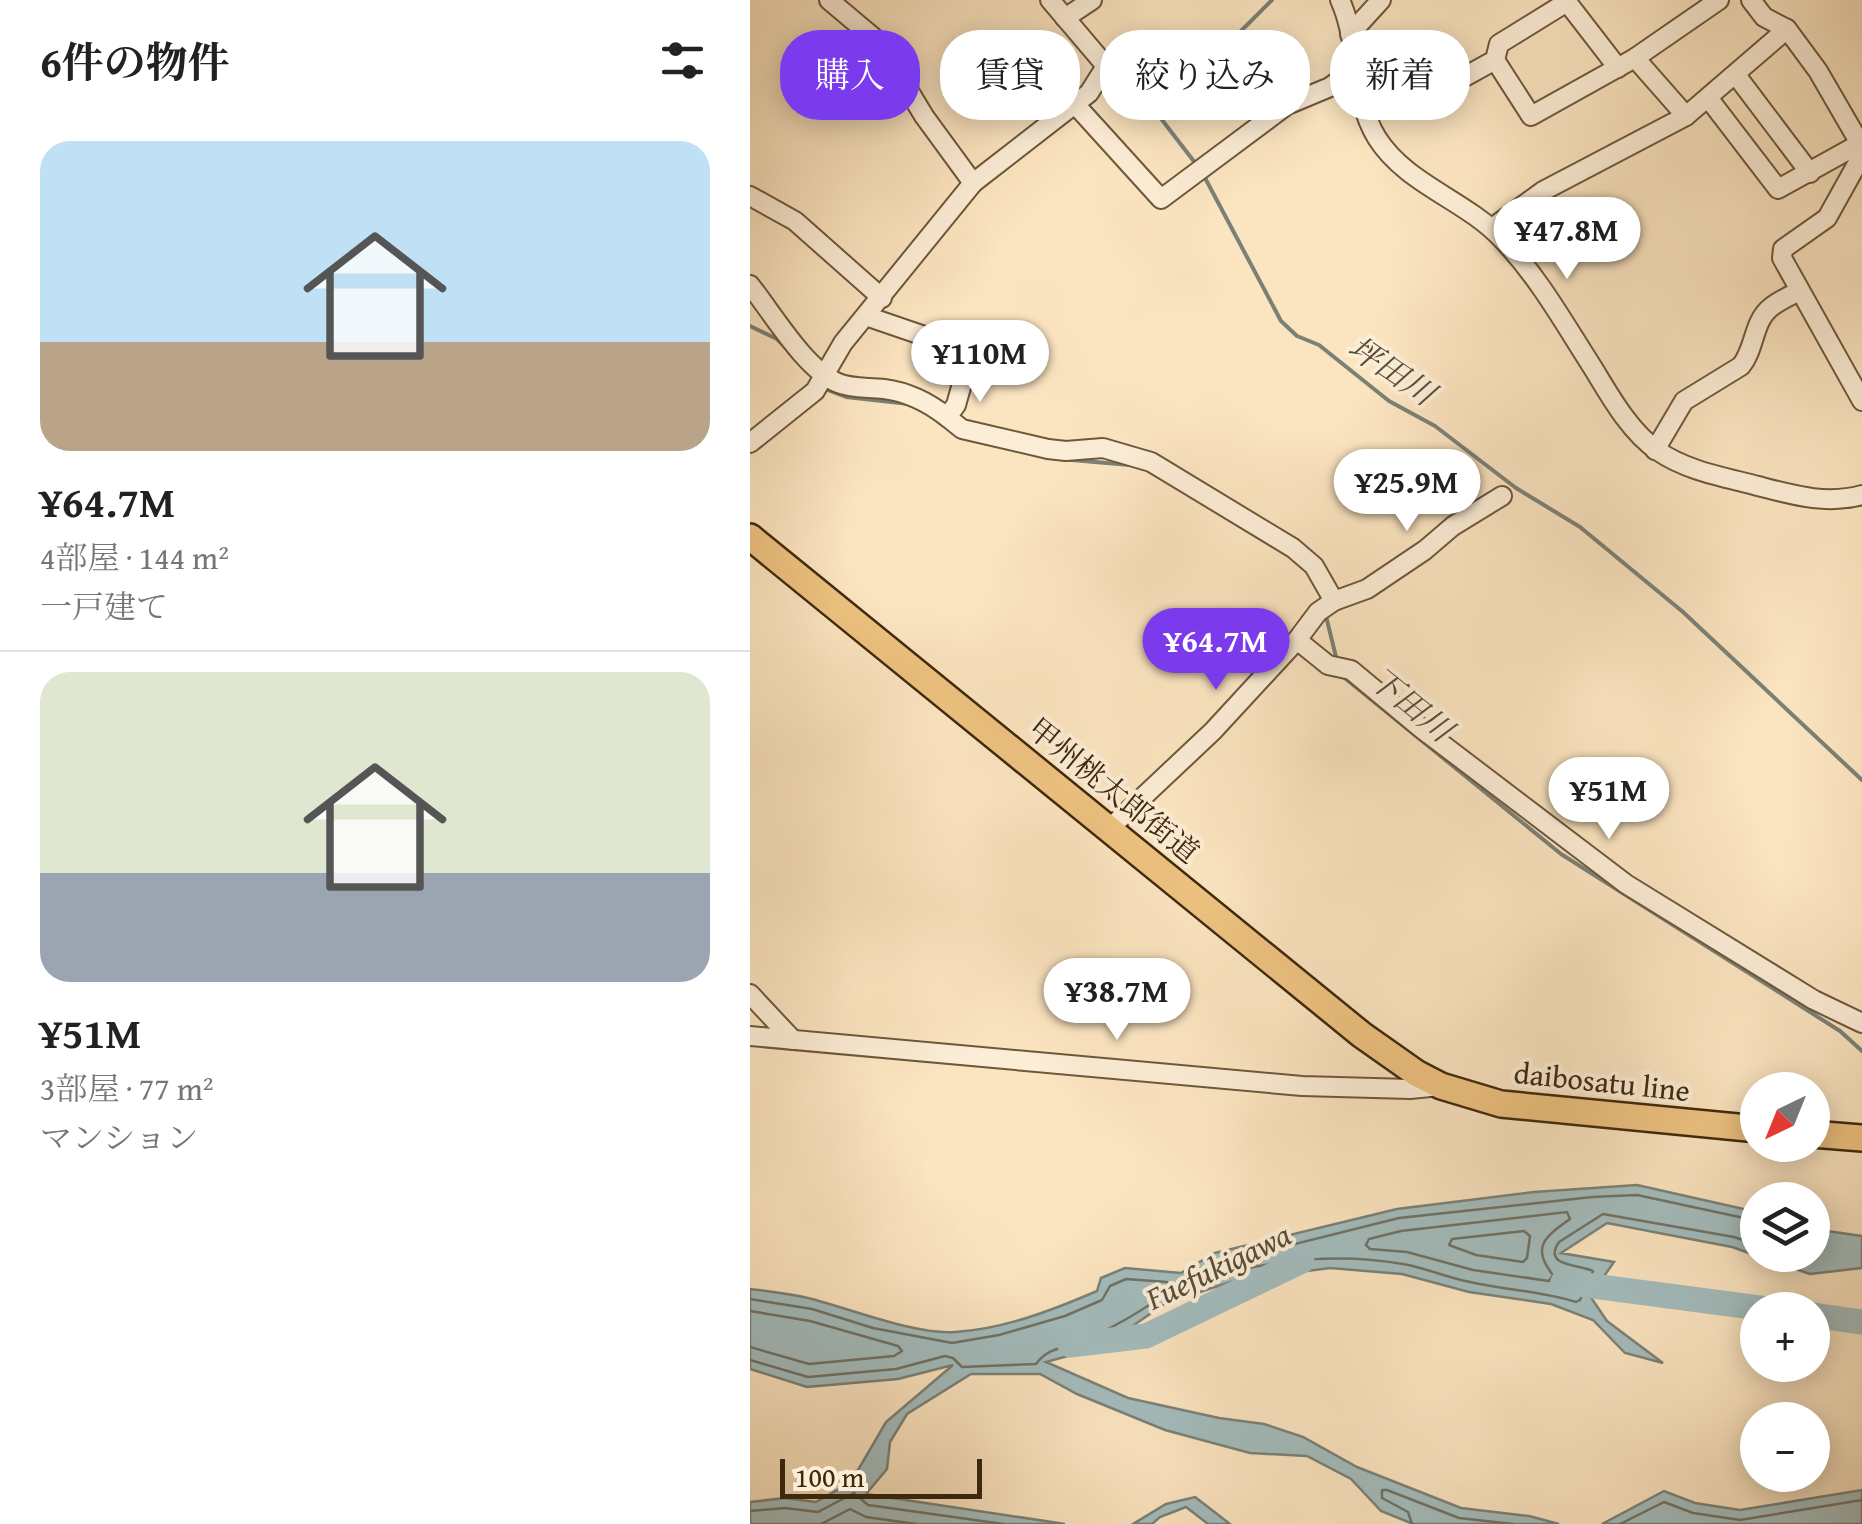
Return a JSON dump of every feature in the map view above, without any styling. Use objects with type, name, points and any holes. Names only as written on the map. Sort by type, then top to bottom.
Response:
[{"type":"highway","name":"甲州桃太郎街道","points":[[750,536],[1362,1035],[1391,1058],[1441,1086]]},
{"type":"highway","name":"daibosatu line","points":[[1441,1086],[1501,1104],[1740,1126]]},
{"type":"highway","points":[[1830,1135],[1862,1138]]},
{"type":"street","points":[[829,0],[880,43],[924,116],[973,183]]},
{"type":"street","points":[[1050,0],[1074,30]]},
{"type":"street","points":[[1064,18],[1092,0]]},
{"type":"street","points":[[1340,0],[1349,30]]},
{"type":"street","points":[[1354,30],[1381,0]]},
{"type":"street","points":[[1494,60],[1531,116],[1626,63],[1719,0]]},
{"type":"street","points":[[1751,0],[1764,17],[1786,28],[1818,71],[1861,149]]},
{"type":"street","points":[[1470,73],[1494,60],[1499,44],[1567,2],[1626,63],[1686,116]]},
{"type":"street","points":[[1492,228],[1543,191],[1686,116],[1786,28]]},
{"type":"street","points":[[1080,36],[1106,66],[1089,93],[1080,98]]},
{"type":"street","points":[[1736,75],[1810,172]]},
{"type":"street","points":[[1080,110],[1161,200],[1288,104],[1330,87]]},
{"type":"street","points":[[1709,98],[1778,190],[1861,149]]},
{"type":"street","points":[[750,443],[820,384],[844,343],[973,183],[1051,120]]},
{"type":"street","points":[[1369,120],[1378,140],[1400,164],[1492,228],[1522,260],[1609,394],[1642,439],[1655,450],[1700,471],[1801,497],[1823,500],[1862,495]]},
{"type":"street","points":[[1861,149],[1827,218],[1783,249],[1782,258],[1862,401]]},
{"type":"street","points":[[750,196],[795,221],[882,298]]},
{"type":"street","points":[[750,286],[808,362],[820,384]]},
{"type":"street","points":[[1655,450],[1684,401],[1741,366],[1762,318],[1770,308],[1799,291]]},
{"type":"street","points":[[866,316],[970,352],[956,404],[947,417]]},
{"type":"street","points":[[820,384],[911,396],[932,404],[962,429],[1066,452],[1103,448],[1151,462],[1293,548],[1314,566],[1328,605]]},
{"type":"street","points":[[1110,828],[1213,732],[1328,605],[1367,589],[1453,526],[1502,496]]},
{"type":"street","points":[[1297,640],[1328,666],[1351,670],[1482,776],[1626,884],[1814,1000],[1862,1023]]},
{"type":"street","points":[[750,994],[793,1040]]},
{"type":"street","points":[[750,1036],[1302,1086],[1410,1090],[1441,1086]]},
{"type":"water","points":[[1637,1185],[1740,1208],[1740,1250],[1607,1223],[1561,1253],[1614,1262],[1590,1296],[1607,1321],[1663,1363],[1625,1353],[1593,1320],[1551,1304],[1469,1292],[1402,1274],[1330,1268],[1237,1280],[1166,1303],[1082,1352],[1046,1362],[1128,1398],[1264,1424],[1303,1437],[1357,1467],[1461,1508],[1529,1516],[1559,1524],[1413,1524],[1381,1511],[1351,1479],[1307,1456],[1250,1453],[1165,1430],[1077,1394],[1040,1374],[971,1374],[907,1414],[890,1442],[887,1469],[866,1494],[1065,1524],[750,1524],[750,1502],[785,1498],[816,1502],[851,1482],[886,1422],[953,1365],[898,1379],[807,1387],[750,1369],[750,1289],[802,1297],[923,1330],[973,1330],[1028,1318],[1080,1298],[1097,1291],[1101,1278],[1125,1268],[1181,1273],[1215,1253],[1397,1209],[1534,1192]]},
{"type":"water","points":[[1830,1231],[1862,1236],[1862,1268],[1830,1272]]},
{"type":"water","points":[[1862,1490],[1862,1524],[1602,1524],[1664,1491],[1695,1503],[1740,1510]]},
{"type":"water","points":[[1195,1497],[1230,1524],[1208,1524],[1186,1507],[1152,1524],[1133,1524],[1166,1504]]},
{"type":"waterway","name":"坪田川","points":[[1196,164],[1139,90],[1178,41],[1236,36],[1272,0]]},
{"type":"waterway","name":"坪田川","points":[[1204,176],[1281,321],[1297,336],[1319,345],[1389,401],[1435,426],[1516,488],[1580,527],[1683,612],[1862,780]]},
{"type":"waterway","name":"下田川","points":[[750,326],[777,339],[788,350]]},
{"type":"waterway","name":"下田川","points":[[825,389],[846,397],[909,404]]},
{"type":"waterway","name":"下田川","points":[[963,438],[997,446]]},
{"type":"waterway","name":"下田川","points":[[1060,459],[1130,465]]},
{"type":"waterway","name":"下田川","points":[[1325,612],[1337,661]]},
{"type":"waterway","name":"下田川","points":[[1341,675],[1561,854],[1840,1031],[1862,1051]]},
{"type":"waterway","name":"Fuefukigawa","points":[[1070,1345],[1146,1336],[1302,1261]]},
{"type":"waterway","name":"Fuefukigawa","points":[[1563,1282],[1740,1305]]},
{"type":"waterway","name":"Fuefukigawa","points":[[1830,1318],[1862,1322]]}]
